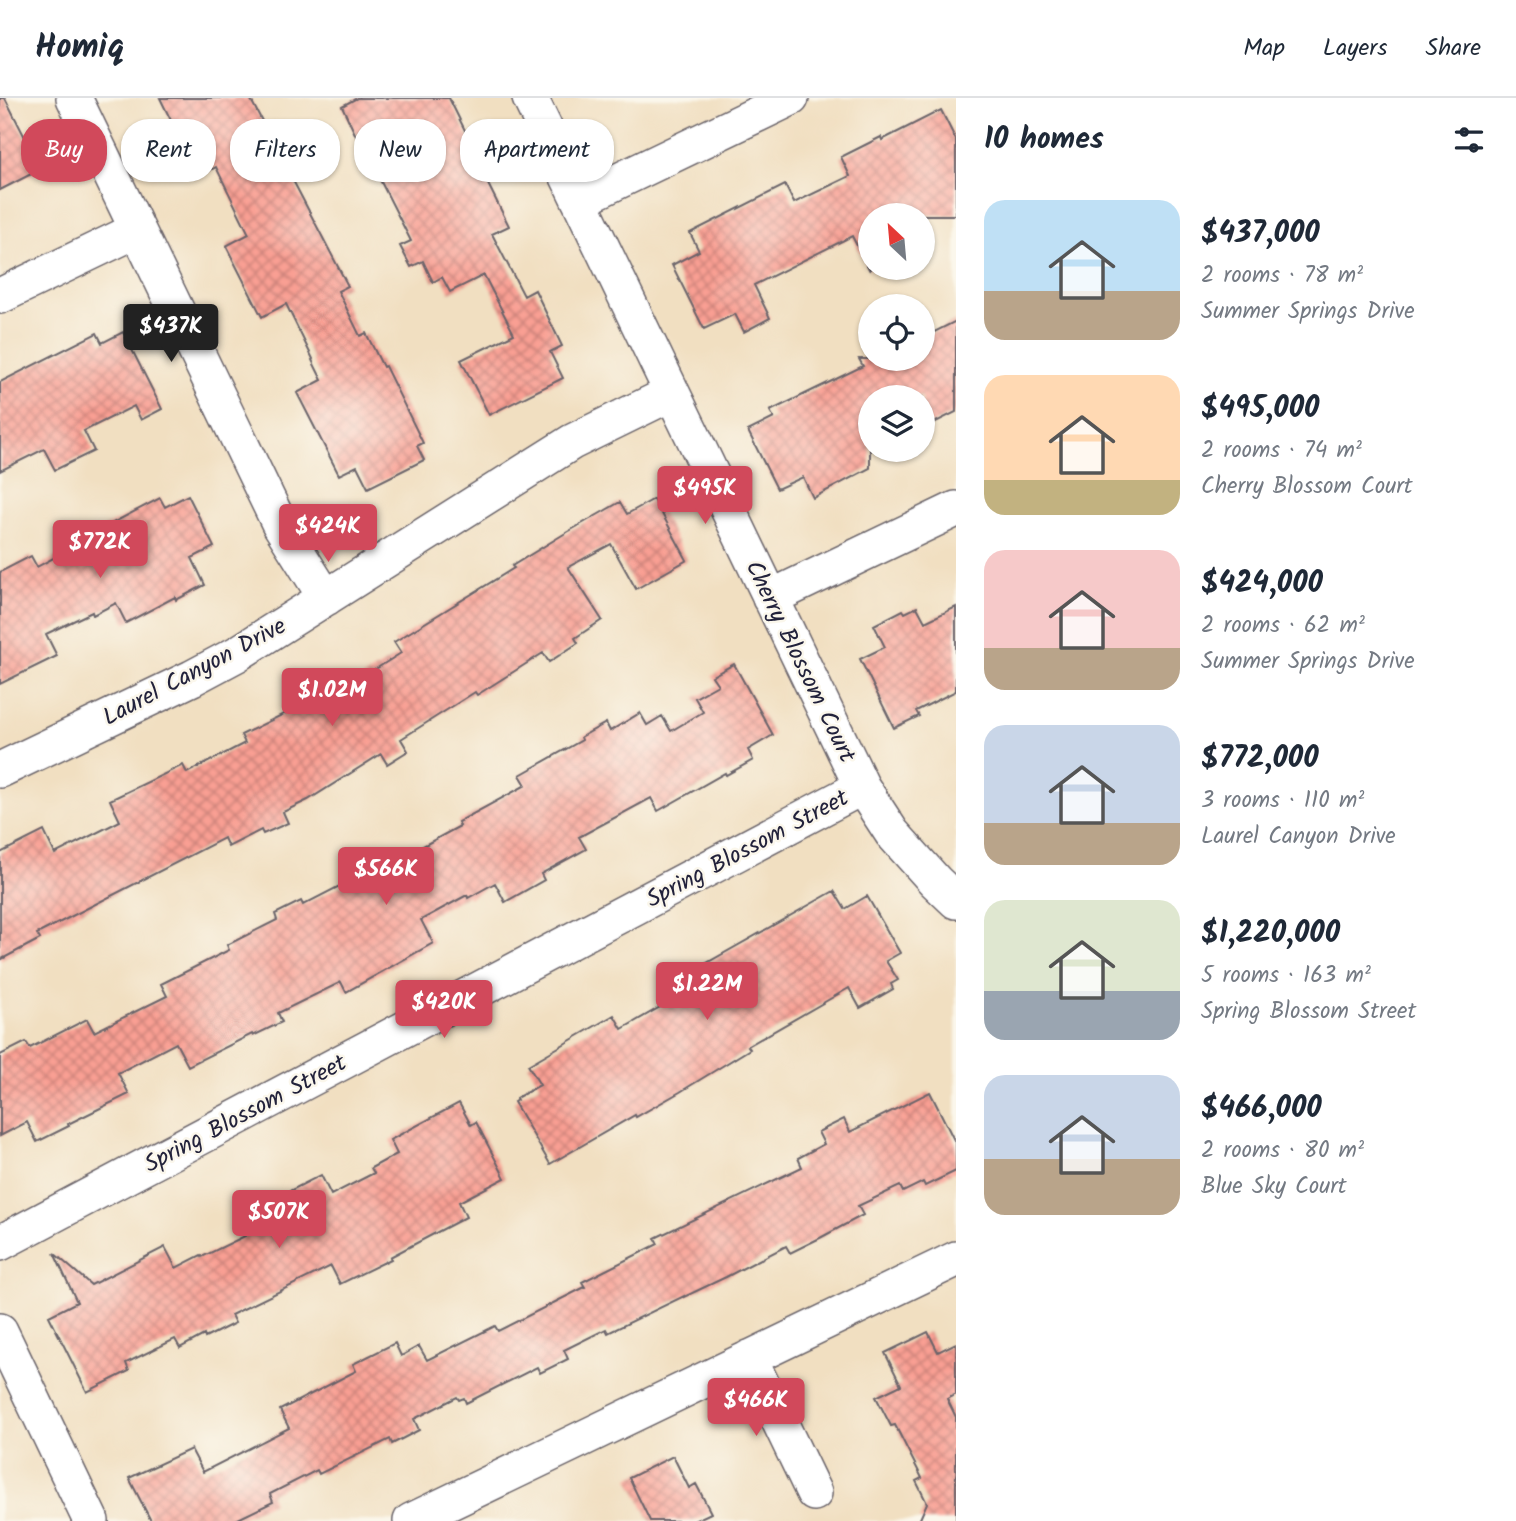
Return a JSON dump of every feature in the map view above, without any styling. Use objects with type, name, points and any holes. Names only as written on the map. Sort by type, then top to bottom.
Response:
[{"type":"street","points":[[74,98],[279,523],[326,598]]},
{"type":"street","name":"Cherry Blossom Court","points":[[530,98],[862,788],[892,832],[956,901]]},
{"type":"street","points":[[579,200],[791,98]]},
{"type":"street","points":[[0,296],[137,230]]},
{"type":"street","name":"Laurel Canyon Drive","points":[[0,770],[226,660],[572,442],[672,393]]},
{"type":"street","points":[[770,598],[956,509]]},
{"type":"street","name":"Spring Blossom Street","points":[[0,1242],[862,788]]},
{"type":"street","points":[[411,1521],[956,1259]]},
{"type":"street","points":[[0,1331],[91,1521]]},
{"type":"street","points":[[749,1358],[814,1493]]},
{"type":"building","points":[[0,98],[5,98],[21,130],[21,179],[0,190]]},
{"type":"building","points":[[160,98],[250,98],[261,119],[230,119],[230,182],[294,182],[348,286],[338,291],[360,336],[366,333],[423,443],[417,446],[424,460],[368,488],[357,466],[339,475],[297,393],[322,380],[286,304],[262,317],[226,246],[249,234],[216,167],[216,119],[170,119]]},
{"type":"building","points":[[357,98],[449,98],[460,120],[460,182],[487,182],[509,226],[492,234],[524,296],[535,290],[562,346],[550,352],[563,378],[489,415],[461,360],[514,334],[484,275],[450,292],[442,277],[433,282],[423,261],[411,267],[400,246],[411,241],[381,182],[446,182],[446,119],[354,119],[354,132],[342,106]]},
{"type":"building","points":[[941,110],[956,140],[956,215],[935,215],[935,203],[858,203],[858,248],[852,236],[754,285],[770,318],[744,332],[735,314],[704,329],[672,265],[699,251],[690,233],[785,185],[794,203],[850,176],[841,157],[881,137],[882,140]]},
{"type":"building","points":[[956,321],[956,412],[935,422],[935,385],[858,385],[858,462],[870,462],[870,468],[813,498],[803,477],[777,489],[748,431],[774,418],[770,411],[858,368],[858,371],[935,371],[935,332]]},
{"type":"building","points":[[123,332],[162,409],[141,420],[134,406],[84,431],[94,451],[55,470],[44,449],[0,471],[0,382],[97,333],[102,343]]},
{"type":"building","points":[[188,495],[214,547],[192,558],[205,585],[176,600],[175,597],[126,623],[116,603],[46,634],[57,656],[0,684],[0,572],[31,556],[37,567],[87,540],[86,537],[160,498],[165,507]]},
{"type":"building","points":[[654,499],[687,560],[636,589],[611,544],[568,567],[602,620],[575,638],[578,643],[549,662],[543,653],[477,695],[475,692],[401,739],[408,751],[387,764],[381,754],[308,800],[283,812],[288,823],[263,834],[261,830],[228,847],[224,838],[37,934],[40,939],[0,960],[0,853],[44,831],[55,854],[120,821],[110,800],[183,765],[187,773],[245,743],[241,735],[298,707],[296,704],[333,681],[339,692],[401,653],[394,642],[564,534],[620,502],[627,514]]},
{"type":"building","points":[[917,607],[925,622],[956,607],[956,691],[916,711],[919,716],[894,728],[860,659],[885,647],[874,625],[903,610],[905,613]]},
{"type":"building","points":[[734,664],[773,735],[748,750],[753,760],[658,811],[651,798],[579,837],[586,849],[541,874],[544,880],[505,902],[495,883],[421,920],[433,943],[346,992],[341,982],[278,1013],[282,1022],[188,1066],[176,1043],[118,1073],[129,1094],[37,1142],[27,1122],[0,1136],[0,1055],[26,1042],[30,1048],[87,1019],[94,1032],[167,996],[161,984],[229,950],[227,945],[277,920],[275,914],[301,901],[303,905],[397,854],[399,859],[460,826],[458,822],[526,785],[520,775],[582,740],[581,737],[606,723],[610,731],[640,713],[647,725],[662,716],[671,731],[703,712],[695,698],[718,685],[712,676]]},
{"type":"building","points":[[834,891],[845,909],[867,896],[900,953],[886,961],[898,980],[891,984],[893,989],[860,1008],[849,988],[748,1046],[750,1049],[680,1092],[550,1164],[514,1102],[516,1098],[540,1085],[528,1065],[614,1015],[622,1029],[681,995],[673,982]]},
{"type":"building","points":[[930,1092],[956,1144],[956,1171],[925,1186],[923,1182],[903,1192],[900,1186],[858,1206],[863,1215],[820,1238],[790,1253],[786,1246],[608,1333],[606,1329],[564,1350],[568,1359],[540,1373],[537,1367],[466,1403],[464,1398],[459,1400],[457,1397],[414,1419],[419,1430],[392,1444],[390,1439],[319,1474],[317,1470],[270,1494],[273,1502],[234,1521],[151,1521],[129,1478],[191,1449],[203,1472],[289,1428],[280,1410],[356,1371],[353,1364],[395,1343],[401,1356],[419,1346],[427,1360],[495,1326],[498,1331],[585,1287],[582,1282],[658,1244],[655,1238],[802,1167],[798,1158],[824,1144],[818,1132],[844,1119],[850,1132]]},
{"type":"building","points":[[459,1103],[471,1125],[476,1122],[505,1178],[459,1202],[466,1217],[340,1284],[331,1266],[231,1315],[235,1323],[205,1338],[204,1335],[180,1348],[175,1339],[126,1363],[129,1371],[87,1392],[49,1316],[77,1302],[54,1253],[91,1285],[165,1247],[176,1268],[245,1236],[234,1214],[262,1200],[264,1204],[321,1175],[331,1195],[374,1173],[371,1168],[397,1154],[390,1140]]},
{"type":"building","points":[[928,1332],[938,1352],[956,1343],[956,1394],[947,1399],[956,1417],[956,1521],[919,1521],[927,1503],[916,1481],[922,1478],[895,1425],[891,1426],[876,1397],[901,1385],[885,1353]]},
{"type":"building","points":[[673,1456],[689,1488],[696,1484],[711,1513],[694,1521],[650,1521],[629,1478]]}]
